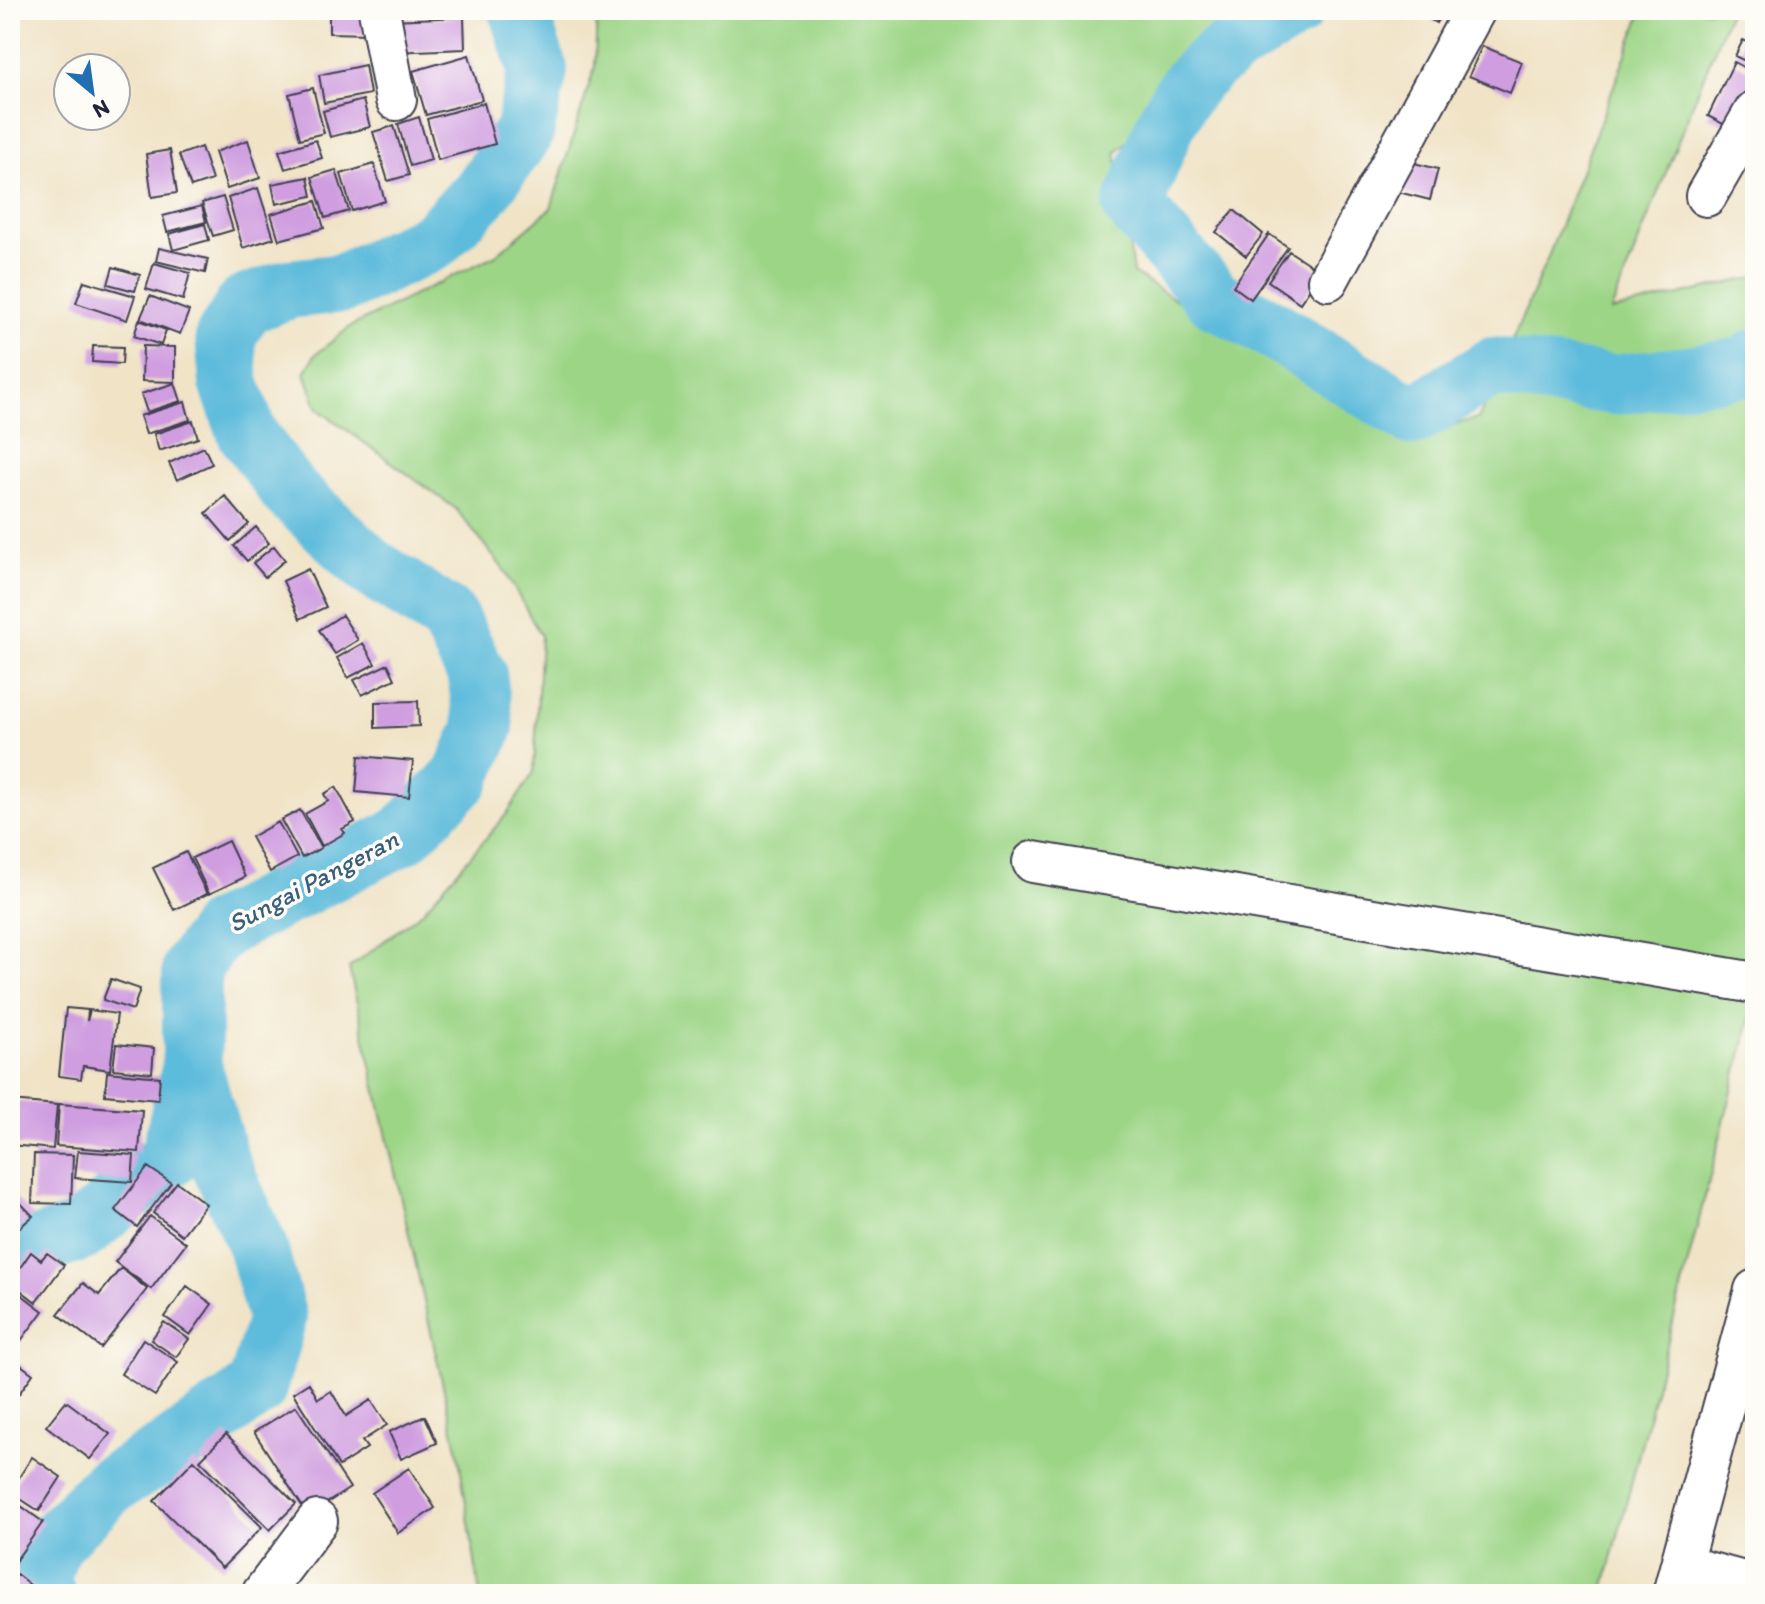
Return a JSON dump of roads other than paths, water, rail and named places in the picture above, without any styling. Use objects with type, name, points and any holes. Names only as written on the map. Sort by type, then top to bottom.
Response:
[{"type":"street","points":[[379,10],[396,100]]},
{"type":"street","points":[[1328,280],[1475,10]]},
{"type":"street","points":[[1706,196],[1755,111]]},
{"type":"street","points":[[1033,862],[1755,983]]},
{"type":"street","points":[[1755,1290],[1677,1579],[1755,1585]]},
{"type":"street","points":[[262,1594],[317,1521]]},
{"type":"waterway","name":"Sungai Pangeran","points":[[46,1594],[40,1580],[52,1543],[110,1485],[168,1451],[257,1388],[277,1318],[257,1245],[220,1163],[192,1066],[192,967],[220,929],[403,835],[461,778],[484,727],[477,674],[448,617],[371,567],[289,491],[247,433],[229,382],[225,337],[245,305],[289,289],[344,283],[433,241],[480,194],[524,132],[538,70],[518,10]]},
{"type":"waterway","points":[[1294,10],[1220,56],[1187,87],[1160,137],[1133,206],[1215,299],[1272,329],[1413,416],[1493,367],[1614,385],[1746,367],[1755,359]]},
{"type":"waterway","points":[[10,1263],[29,1250],[82,1231],[170,1157],[191,1070]]}]
